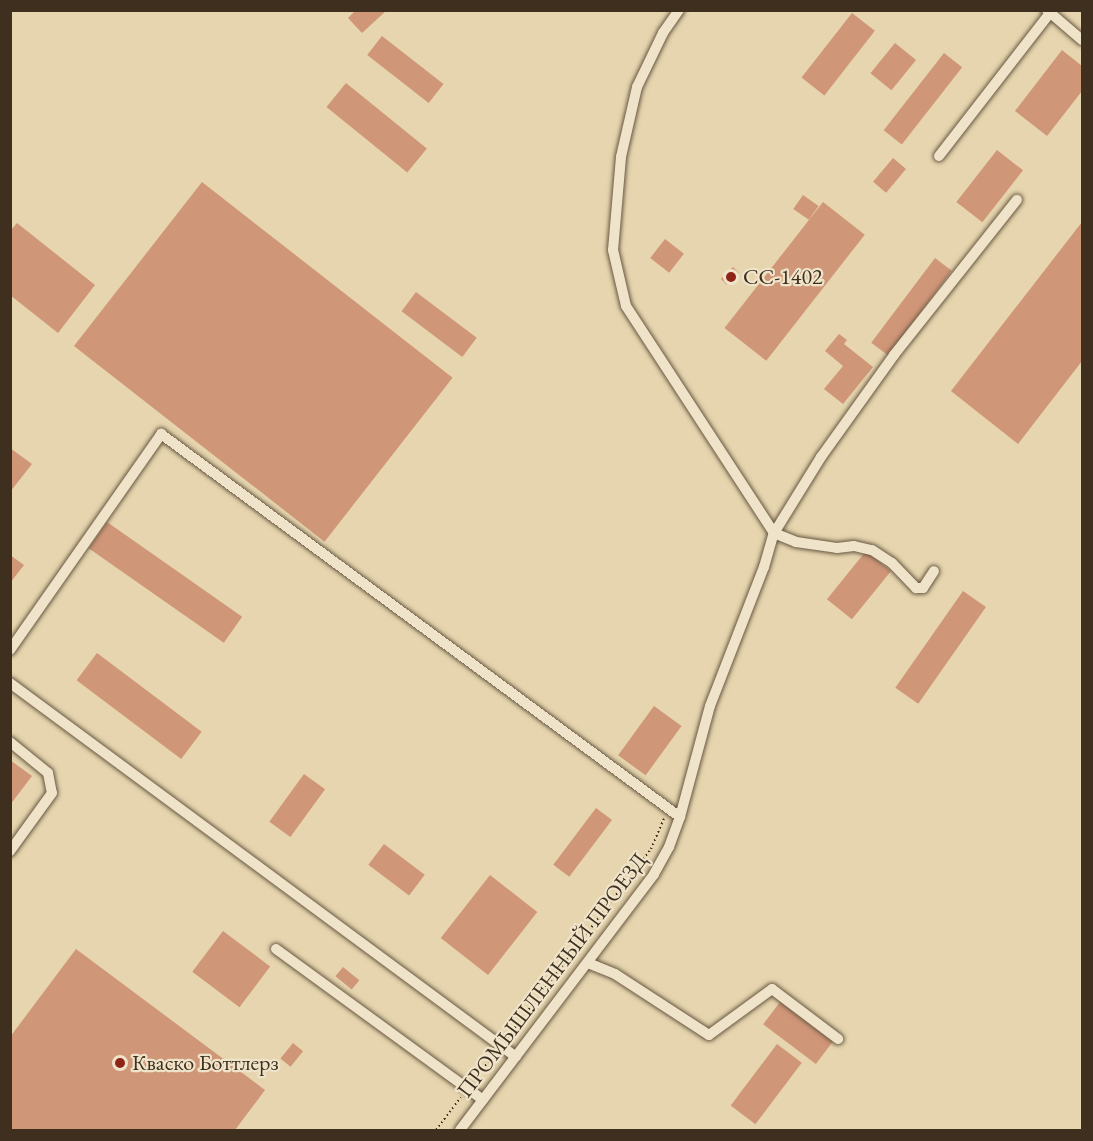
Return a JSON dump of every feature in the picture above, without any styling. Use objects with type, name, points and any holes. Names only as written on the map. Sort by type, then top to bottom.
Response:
[{"type":"street","points":[[679,10],[663,33],[637,87],[621,157],[613,250],[626,306],[774,533],[796,542],[837,548],[854,546],[872,550],[892,563],[916,588],[922,588],[934,571]]},
{"type":"street","points":[[939,156],[1048,12],[1083,40]]},
{"type":"street","name":"ПРОМЫШЛЕННЫЙ ПРОЕЗД","points":[[460,1131],[654,874],[669,847],[680,817],[710,706],[765,567],[774,533],[821,457],[894,355],[1017,200]]},
{"type":"street","points":[[10,650],[161,434],[680,817]]},
{"type":"street","points":[[10,683],[516,1057]]},
{"type":"street","points":[[10,742],[48,773],[52,793],[10,851]]},
{"type":"street","points":[[276,949],[483,1100]]},
{"type":"street","points":[[588,963],[615,974],[709,1035],[772,989],[838,1039]]},
{"type":"path","points":[[436,1131],[651,849],[660,834],[667,807]]},
{"type":"building","points":[[356,10],[387,10],[362,33],[348,18]]},
{"type":"building","points":[[852,13],[875,31],[824,95],[802,78]]},
{"type":"building","points":[[382,36],[443,84],[429,103],[367,55]]},
{"type":"building","points":[[895,43],[916,60],[891,90],[870,73]]},
{"type":"building","points":[[1062,50],[1082,66],[1082,91],[1047,136],[1015,111]]},
{"type":"building","points":[[944,53],[962,67],[902,144],[884,130]]},
{"type":"building","points":[[346,83],[427,148],[407,173],[326,107]]},
{"type":"building","points":[[997,150],[1023,170],[982,222],[956,202]]},
{"type":"building","points":[[893,158],[906,169],[886,193],[873,182]]},
{"type":"building","points":[[202,182],[453,378],[325,542],[74,346]]},
{"type":"building","points":[[803,195],[819,206],[809,220],[793,209]]},
{"type":"building","points":[[823,202],[865,235],[766,361],[724,328]]},
{"type":"building","points":[[1082,222],[1082,361],[1018,444],[951,391]]},
{"type":"building","points":[[17,223],[95,285],[58,333],[10,295],[10,231]]},
{"type":"building","points":[[665,239],[684,254],[669,273],[650,258]]},
{"type":"building","points":[[935,258],[952,271],[888,355],[871,343]]},
{"type":"building","name":"СС-1402","points":[[733,267],[739,273],[727,285],[721,279]]},
{"type":"building","points":[[416,292],[477,338],[462,357],[402,311]]},
{"type":"building","points":[[839,334],[847,340],[844,344],[873,367],[843,404],[824,389],[843,366],[825,351]]},
{"type":"building","points":[[10,448],[32,464],[10,492]]},
{"type":"building","points":[[107,522],[242,617],[224,643],[89,548]]},
{"type":"building","points":[[866,551],[891,571],[852,619],[827,599]]},
{"type":"building","points":[[10,555],[24,565],[10,583]]},
{"type":"building","points":[[963,591],[986,607],[918,704],[895,688]]},
{"type":"building","points":[[97,653],[202,732],[181,759],[77,680]]},
{"type":"building","points":[[654,706],[682,726],[646,775],[618,755]]},
{"type":"building","points":[[10,760],[32,776],[10,805]]},
{"type":"building","points":[[304,774],[325,789],[290,837],[269,822]]},
{"type":"building","points":[[596,808],[612,820],[569,877],[553,865]]},
{"type":"building","points":[[384,844],[425,875],[409,895],[368,865]]},
{"type":"building","points":[[490,875],[537,912],[488,975],[441,938]]},
{"type":"building","points":[[223,931],[270,967],[239,1007],[192,972]]},
{"type":"building","name":"Кваско Боттлерз","points":[[76,949],[265,1090],[235,1130],[10,1130],[10,1037]]},
{"type":"building","points":[[343,967],[359,980],[352,990],[335,976]]},
{"type":"building","points":[[780,1002],[833,1042],[816,1064],[763,1024]]},
{"type":"building","points":[[293,1043],[303,1051],[291,1067],[280,1059]]},
{"type":"building","points":[[777,1044],[802,1063],[755,1124],[731,1105]]},
{"type":"place","name":"СС-1402","points":[[731,277]]},
{"type":"place","name":"Кваско Боттлерз","points":[[120,1063]]}]
